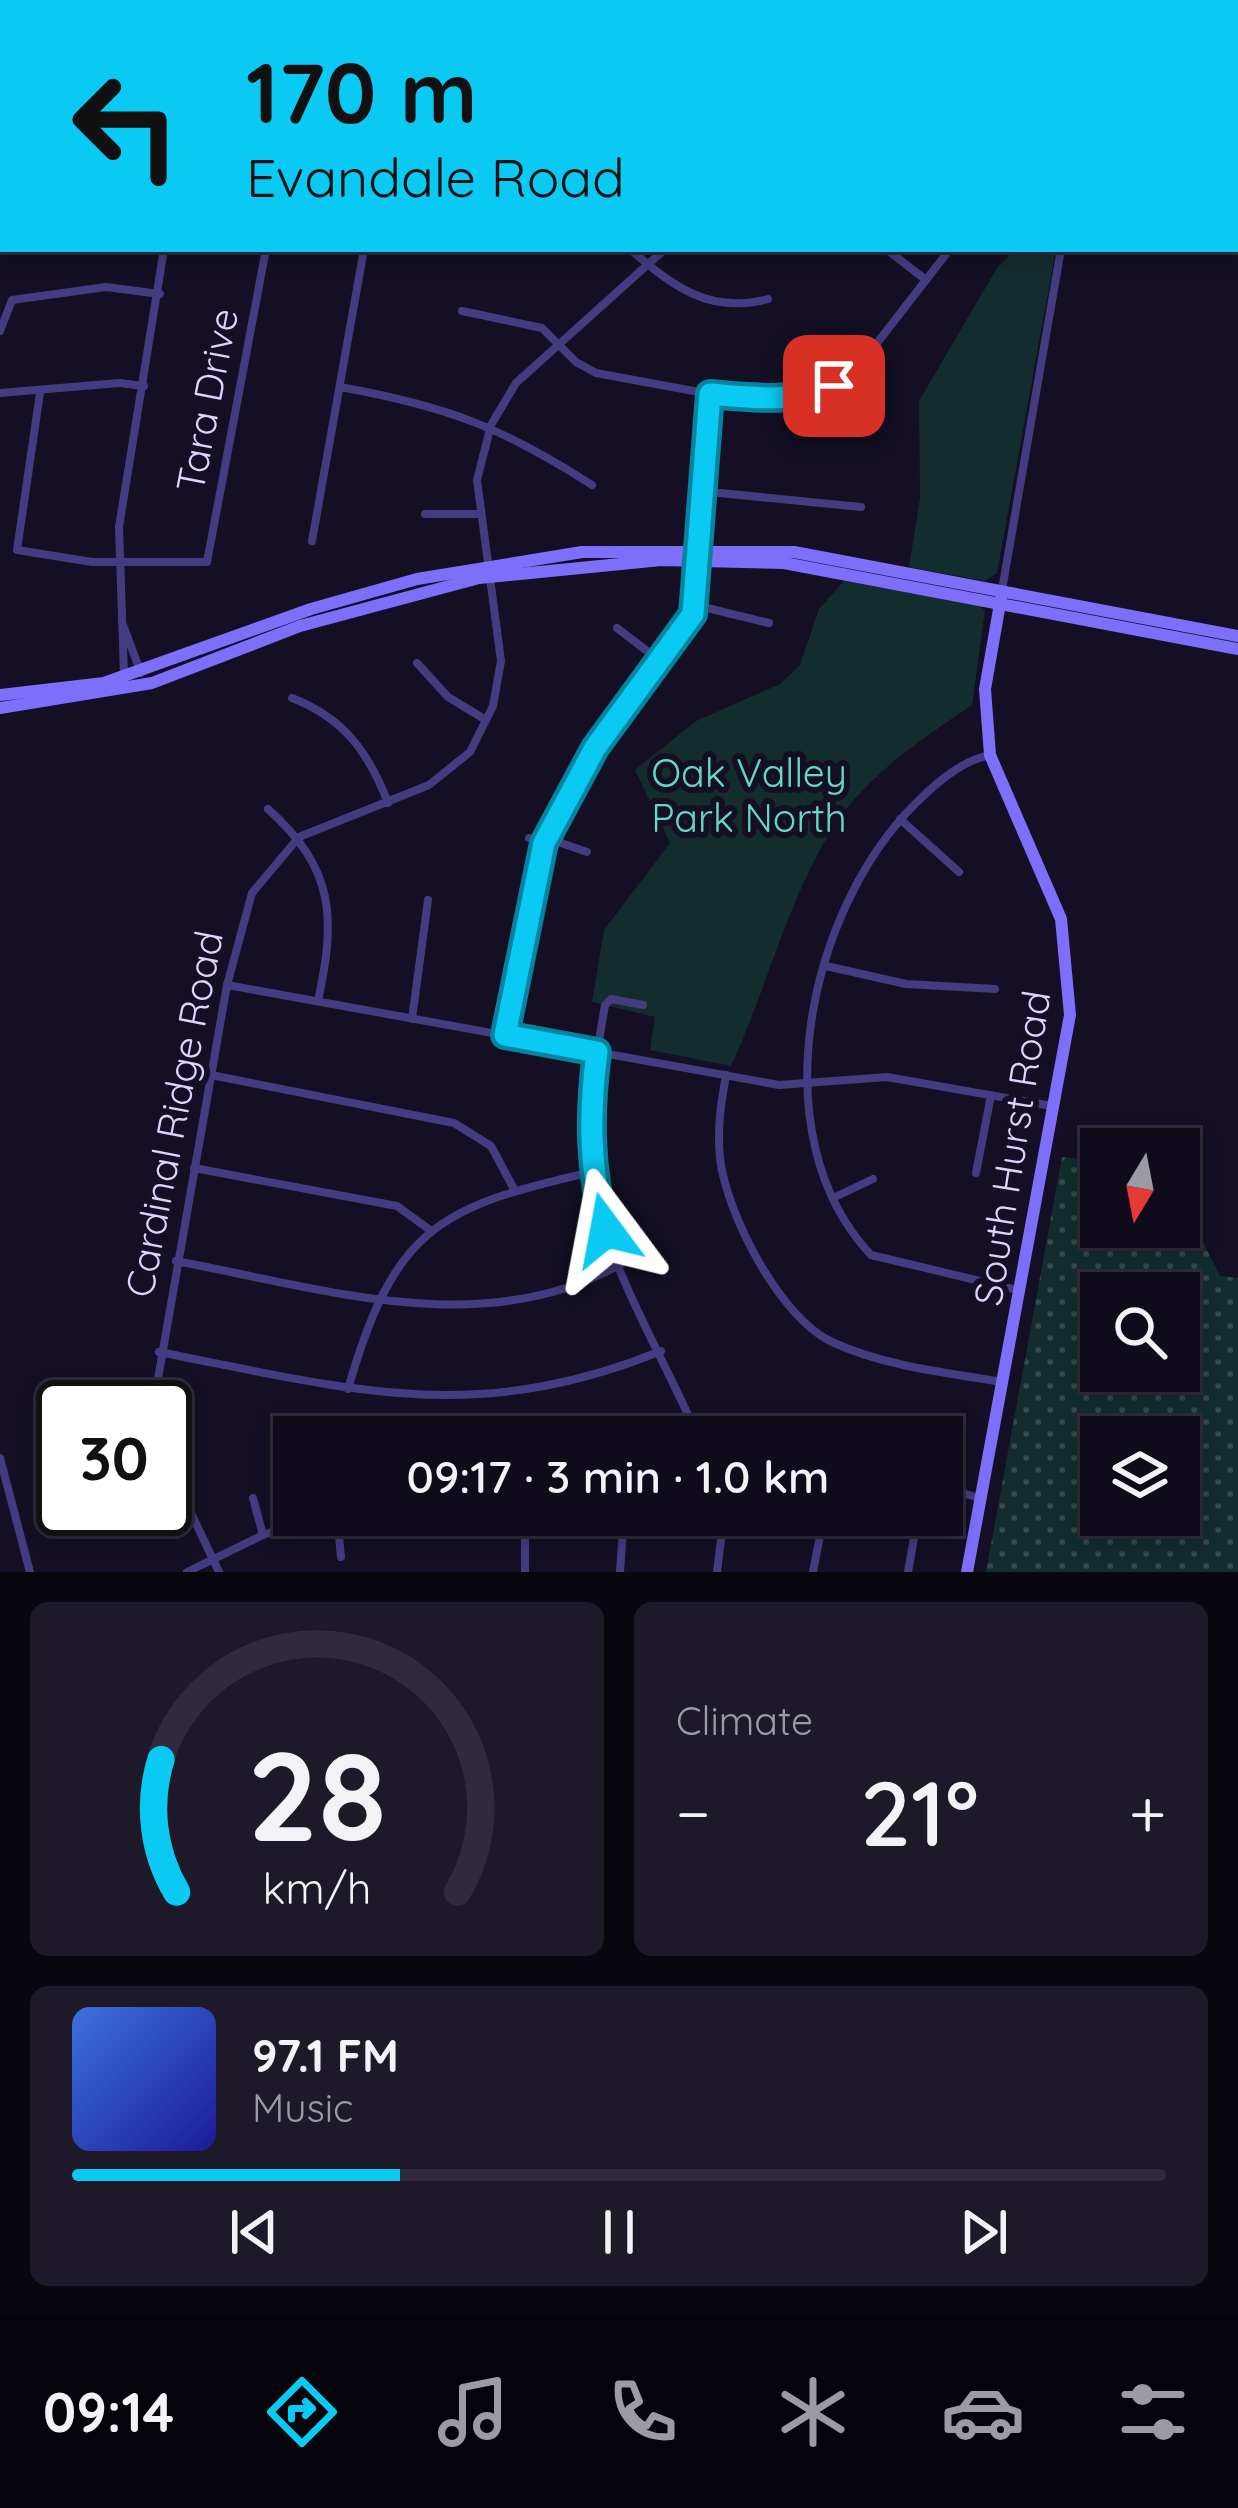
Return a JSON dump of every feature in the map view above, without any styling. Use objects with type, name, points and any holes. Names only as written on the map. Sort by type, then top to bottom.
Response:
[{"type":"main road","points":[[0,708],[142,679],[311,609],[583,553],[794,552],[1238,649]]},
{"type":"main road","points":[[1001,596],[1238,636]]},
{"type":"main road","name":"South Hurst Road","points":[[967,1572],[1070,1015],[1068,957],[1055,901],[1010,810],[990,755],[985,689],[1001,596]]},
{"type":"main road","points":[[0,695],[127,683]]},
{"type":"street","points":[[127,683],[117,563],[164,252]]},
{"type":"street","name":"Tara Drive","points":[[117,563],[207,562],[265,252]]},
{"type":"street","points":[[312,541],[363,252]]},
{"type":"street","points":[[633,252],[670,286],[703,298],[752,303],[768,299]]},
{"type":"street","name":"Cardinal Ridge Road","points":[[156,1380],[227,985],[252,893],[299,837],[429,785],[458,764],[486,720],[501,661],[477,480],[491,425],[516,383],[661,252]]},
{"type":"street","points":[[890,252],[926,280]]},
{"type":"street","points":[[462,311],[542,328],[596,373],[710,394],[788,398],[834,386],[857,368],[948,252]]},
{"type":"street","name":"South Hurst Road","points":[[1001,596],[1060,252]]},
{"type":"street","points":[[0,331],[12,301],[106,286],[160,294]]},
{"type":"street","points":[[0,393],[119,383],[144,386]]},
{"type":"street","points":[[340,387],[418,401],[491,425],[592,485]]},
{"type":"street","points":[[40,393],[16,550],[117,563]]},
{"type":"street","points":[[505,1035],[546,840],[595,748],[685,630],[695,605],[710,394]]},
{"type":"street","points":[[700,491],[861,507]]},
{"type":"street","points":[[425,514],[479,514]]},
{"type":"street","points":[[695,605],[769,623]]},
{"type":"street","points":[[120,619],[142,679]]},
{"type":"street","points":[[617,628],[660,661]]},
{"type":"street","points":[[417,663],[448,697],[486,720]]},
{"type":"street","points":[[292,698],[324,712],[350,735],[371,760],[388,803]]},
{"type":"street","points":[[990,755],[968,761],[900,819],[852,891],[826,965],[812,1029],[808,1083],[817,1158],[855,1238],[871,1255],[894,1265],[1020,1290]]},
{"type":"street","points":[[268,809],[299,837],[318,871],[329,911],[329,951],[318,1001]]},
{"type":"street","points":[[900,819],[959,872]]},
{"type":"street","points":[[529,838],[586,852]]},
{"type":"street","points":[[412,1019],[428,900]]},
{"type":"street","points":[[826,965],[907,984],[995,989]]},
{"type":"street","points":[[227,985],[779,1085],[887,1077],[1053,1107]]},
{"type":"street","points":[[643,1005],[611,999],[605,1005],[591,1102],[592,1172],[606,1230],[689,1416]]},
{"type":"street","points":[[726,1075],[718,1120],[721,1163],[766,1274],[805,1324],[829,1341],[868,1356],[1003,1382]]},
{"type":"street","points":[[211,1076],[454,1123],[491,1146],[514,1189]]},
{"type":"street","points":[[976,1173],[991,1095]]},
{"type":"street","points":[[194,1168],[397,1206],[430,1230]]},
{"type":"street","points":[[347,1389],[379,1299],[430,1230],[472,1204],[514,1189],[592,1172]]},
{"type":"street","points":[[835,1197],[873,1179]]},
{"type":"street","points":[[176,1261],[379,1299],[494,1305],[555,1293],[621,1264]]},
{"type":"street","points":[[159,1352],[416,1399],[516,1394],[600,1376],[661,1351]]},
{"type":"street","points":[[0,1458],[30,1572]]},
{"type":"street","points":[[963,1493],[981,1499]]},
{"type":"street","points":[[253,1498],[263,1534]]},
{"type":"street","points":[[192,1513],[220,1572]]},
{"type":"street","points":[[187,1572],[273,1532]]},
{"type":"street","points":[[339,1536],[341,1557]]},
{"type":"street","points":[[525,1572],[527,1536]]},
{"type":"street","points":[[620,1572],[623,1536]]},
{"type":"street","points":[[717,1572],[721,1536]]},
{"type":"street","points":[[813,1572],[820,1536]]},
{"type":"street","points":[[908,1572],[914,1536]]},
{"type":"green space","points":[[1012,252],[1055,252],[997,573],[985,581],[909,567],[920,498],[919,401],[997,268]]},
{"type":"green space","name":"Oak Valley Park North","points":[[844,581],[979,605],[985,611],[972,705],[887,767],[844,812],[810,869],[731,1066],[650,1050],[655,1017],[592,1002],[604,930],[670,843],[635,770],[696,721],[780,684],[800,665],[819,609]]},
{"type":"green space","points":[[1062,1157],[1080,1159],[1080,1248],[1200,1248],[1200,1236],[1220,1276],[1238,1278],[1238,1572],[986,1572]]},
{"type":"route","points":[[606,1230],[594,1190],[590,1132],[597,1052],[505,1035],[539,855],[563,801],[595,748],[693,614],[710,394],[770,400],[805,397],[834,386]]}]
